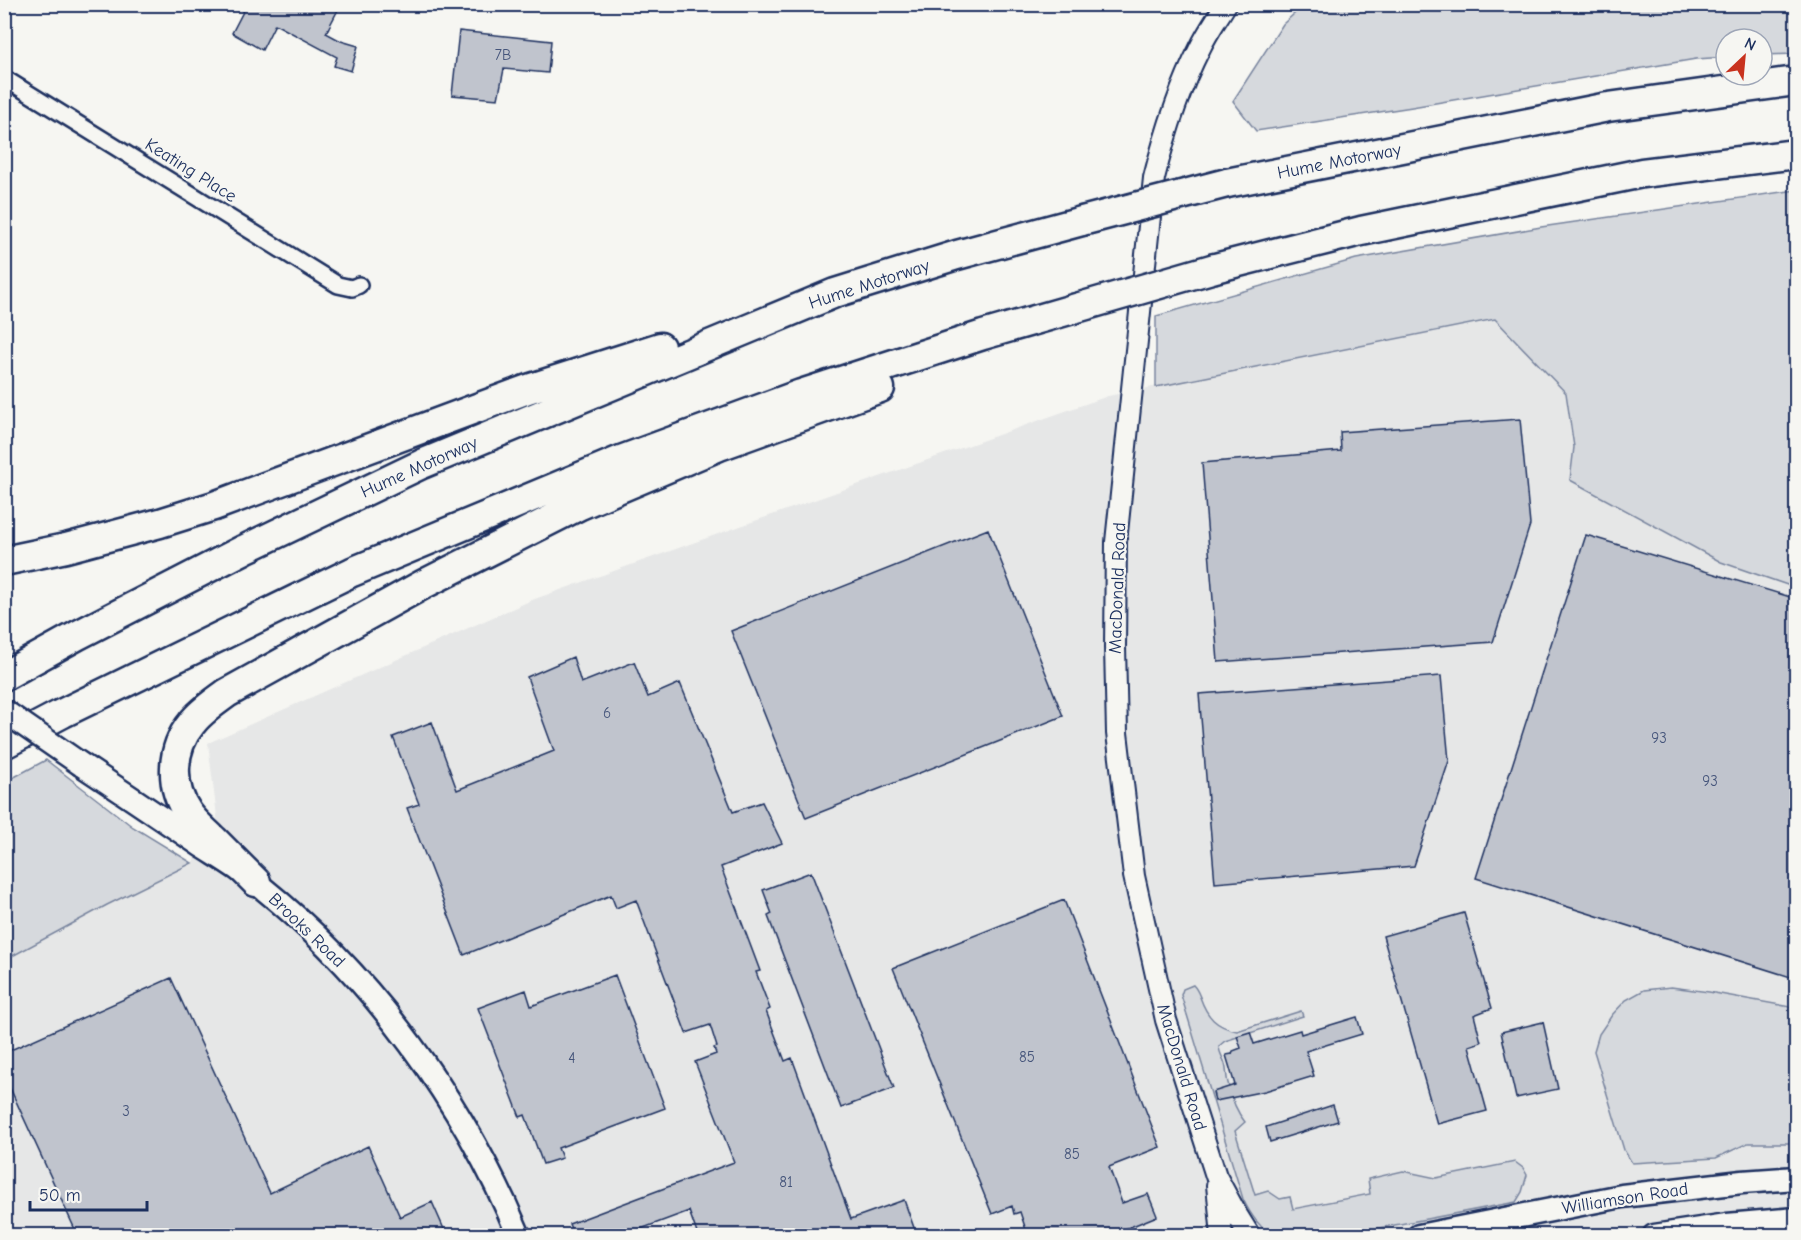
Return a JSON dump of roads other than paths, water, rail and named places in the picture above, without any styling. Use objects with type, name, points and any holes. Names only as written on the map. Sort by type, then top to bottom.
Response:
[{"type":"highway","name":"Hume Motorway","points":[[4,676],[78,634],[234,554],[422,464],[835,292],[957,255],[1227,183],[1608,107],[1797,81]]},
{"type":"highway","points":[[4,744],[352,572],[621,460],[801,394],[983,335],[1215,268],[1361,231],[1642,173],[1797,154]]},
{"type":"highway","points":[[4,561],[76,546],[214,506],[528,388],[835,292]]},
{"type":"highway","points":[[256,882],[193,819],[183,804],[177,788],[176,762],[182,740],[192,723],[216,701],[415,589],[580,505],[719,446],[885,386],[983,335]]},
{"type":"main road","name":"Brooks Road","points":[[4,711],[256,882],[298,918],[346,966],[411,1046],[444,1093],[503,1198],[519,1236]]},
{"type":"main road","name":"Williamson Road","points":[[1419,1236],[1622,1196],[1797,1178]]},
{"type":"main road","points":[[1654,1236],[1727,1225],[1797,1219]]},
{"type":"street","name":"MacDonald Road","points":[[1226,4],[1200,46],[1181,88],[1154,178],[1116,542],[1114,646],[1118,733],[1134,876],[1166,1020],[1216,1176],[1250,1236]]},
{"type":"street","name":"Keating Place","points":[[4,78],[338,285],[352,288],[359,285]]},
{"type":"street","name":"MacDonald Road","points":[[1216,1176],[1222,1236]]}]
